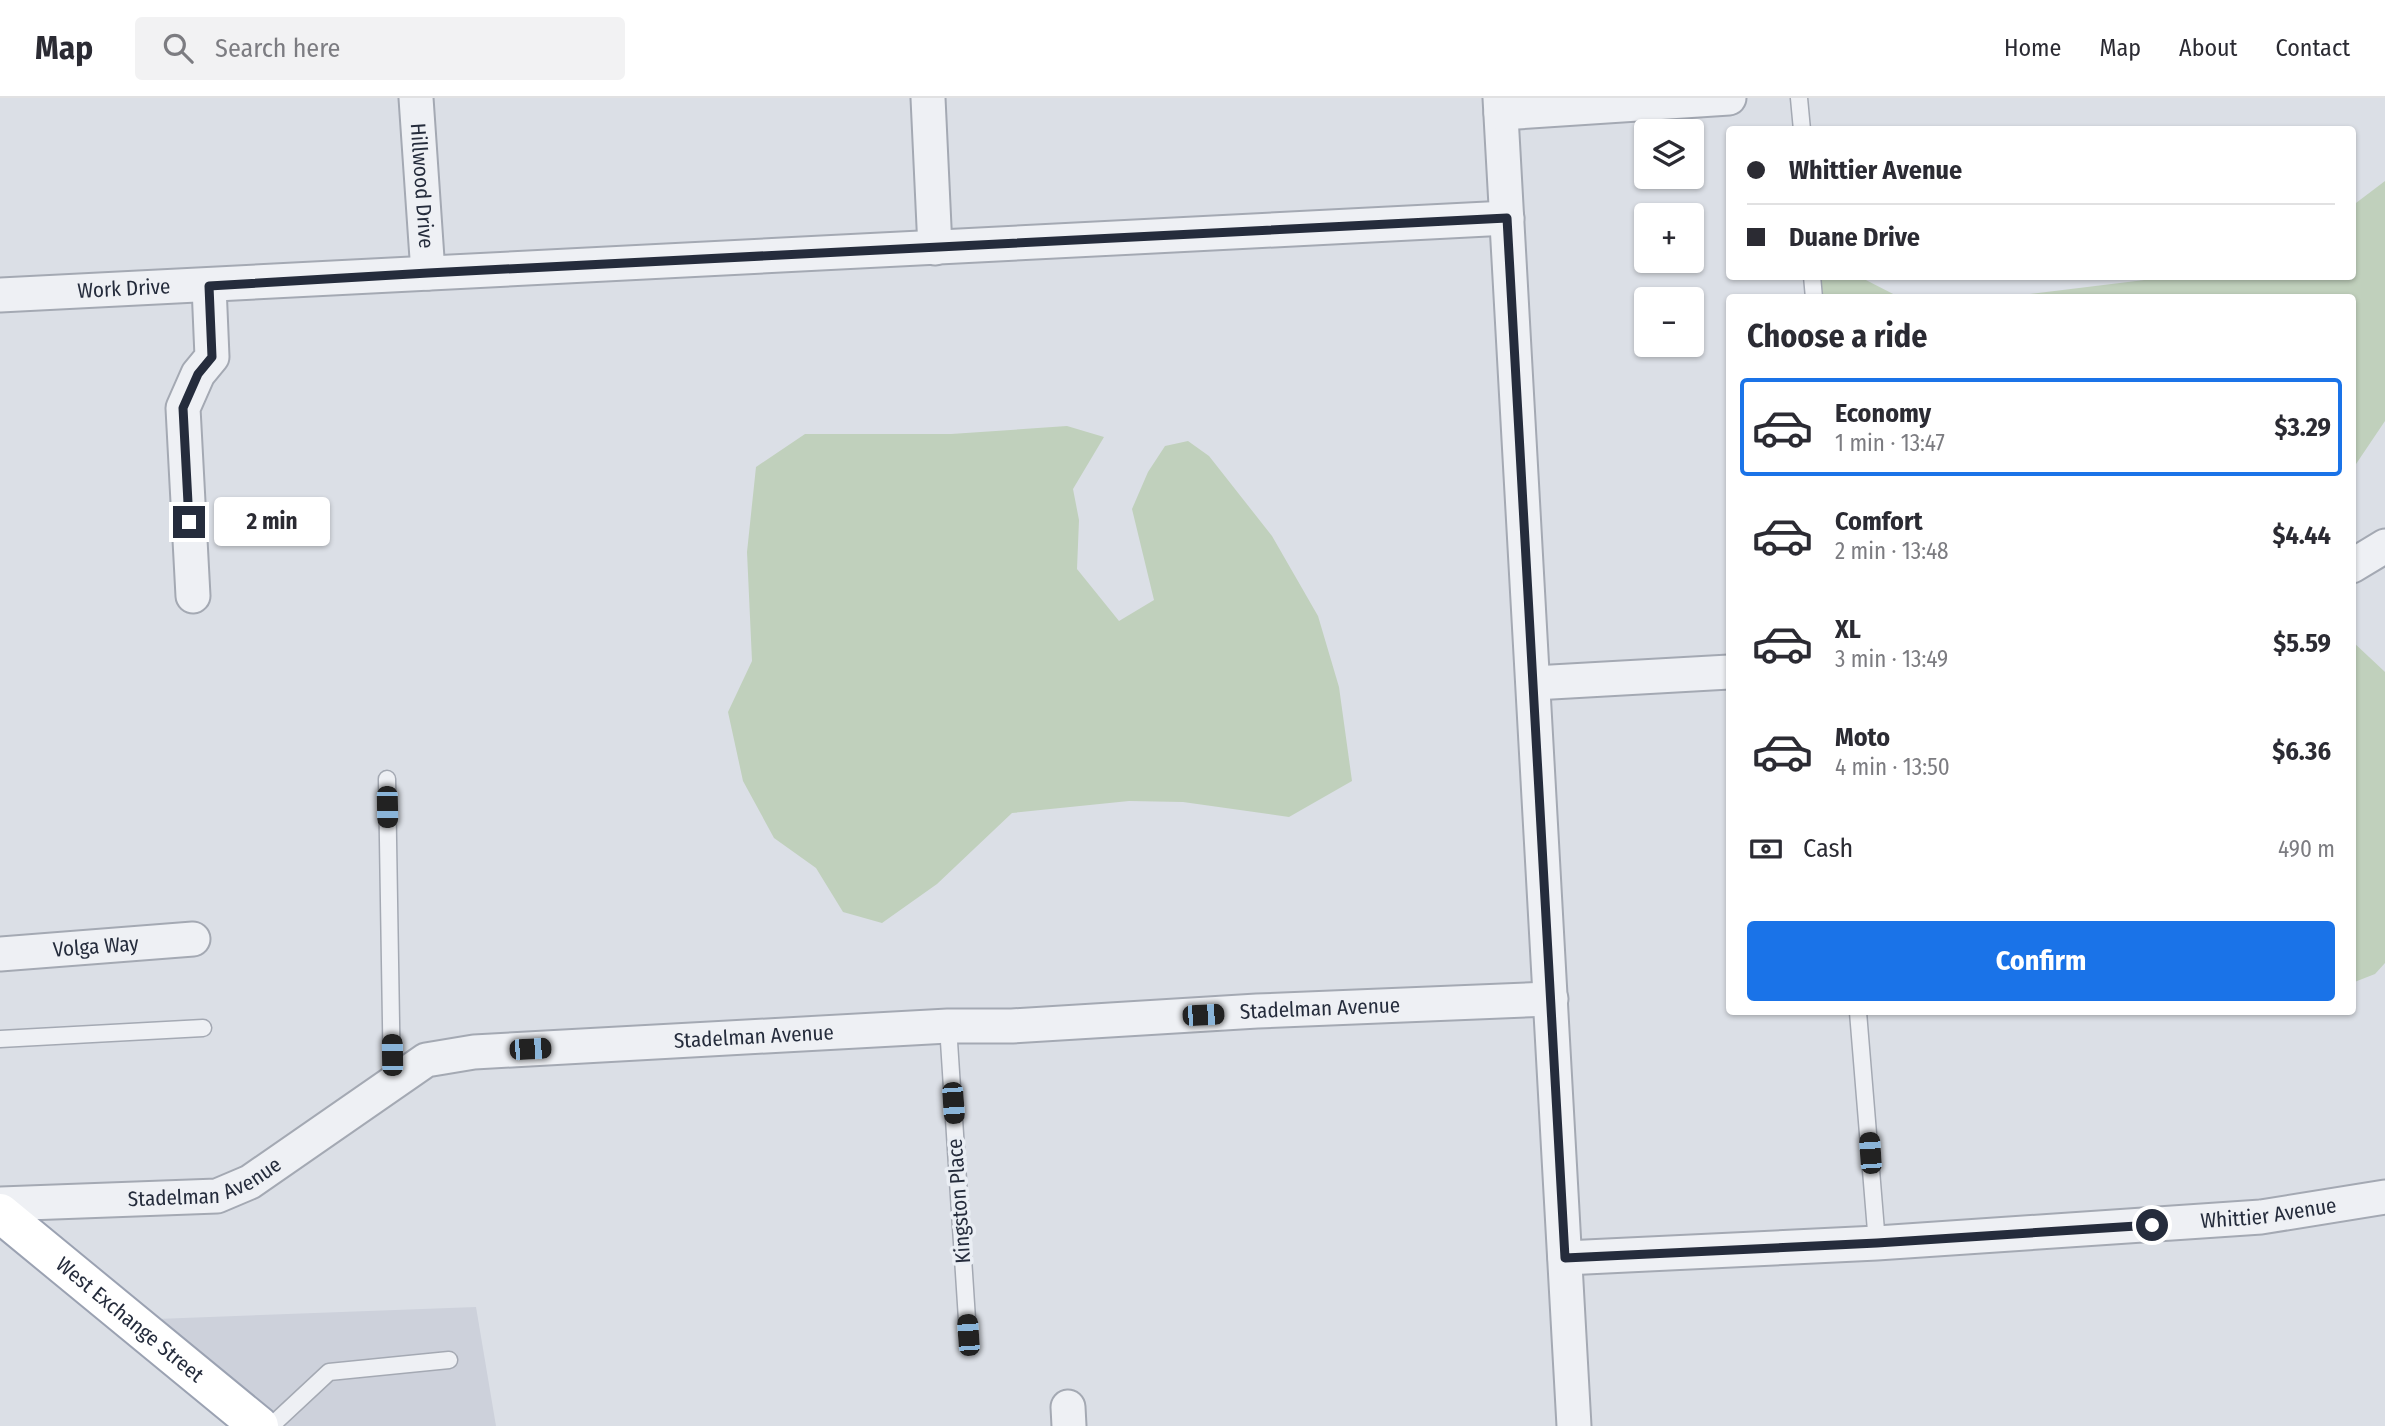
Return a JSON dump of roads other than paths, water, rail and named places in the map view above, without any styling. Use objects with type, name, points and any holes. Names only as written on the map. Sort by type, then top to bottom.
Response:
[{"type":"main road","name":"West Exchange Street","points":[[0,1213],[259,1426]]},
{"type":"street","name":"Hillwood Drive","points":[[416,98],[428,273]]},
{"type":"street","points":[[928,98],[935,248]]},
{"type":"street","points":[[1574,1426],[1501,105],[1729,98]]},
{"type":"street","name":"Work Drive","points":[[0,295],[1507,218]]},
{"type":"street","points":[[192,596],[183,408],[198,374],[212,357],[209,286]]},
{"type":"street","points":[[2356,564],[2385,546]]},
{"type":"street","points":[[1534,683],[1726,672]]},
{"type":"street","name":"Volga Way","points":[[0,954],[193,939]]},
{"type":"street","name":"Stadelman Avenue","points":[[0,1204],[217,1196],[250,1182],[426,1060],[474,1052],[948,1026],[1012,1026],[1551,999]]},
{"type":"street","name":"Whittier Avenue","points":[[1565,1258],[1877,1243],[2262,1217],[2385,1196]]},
{"type":"lane","points":[[1799,98],[1802,126]]},
{"type":"lane","points":[[387,779],[392,1083]]},
{"type":"lane","points":[[1858,1015],[1877,1243]]},
{"type":"lane","name":"Kingston Place","points":[[948,1026],[968,1335]]},
{"type":"lane","points":[[0,1039],[203,1028]]},
{"type":"lane","points":[[271,1426],[328,1372],[449,1360]]}]
